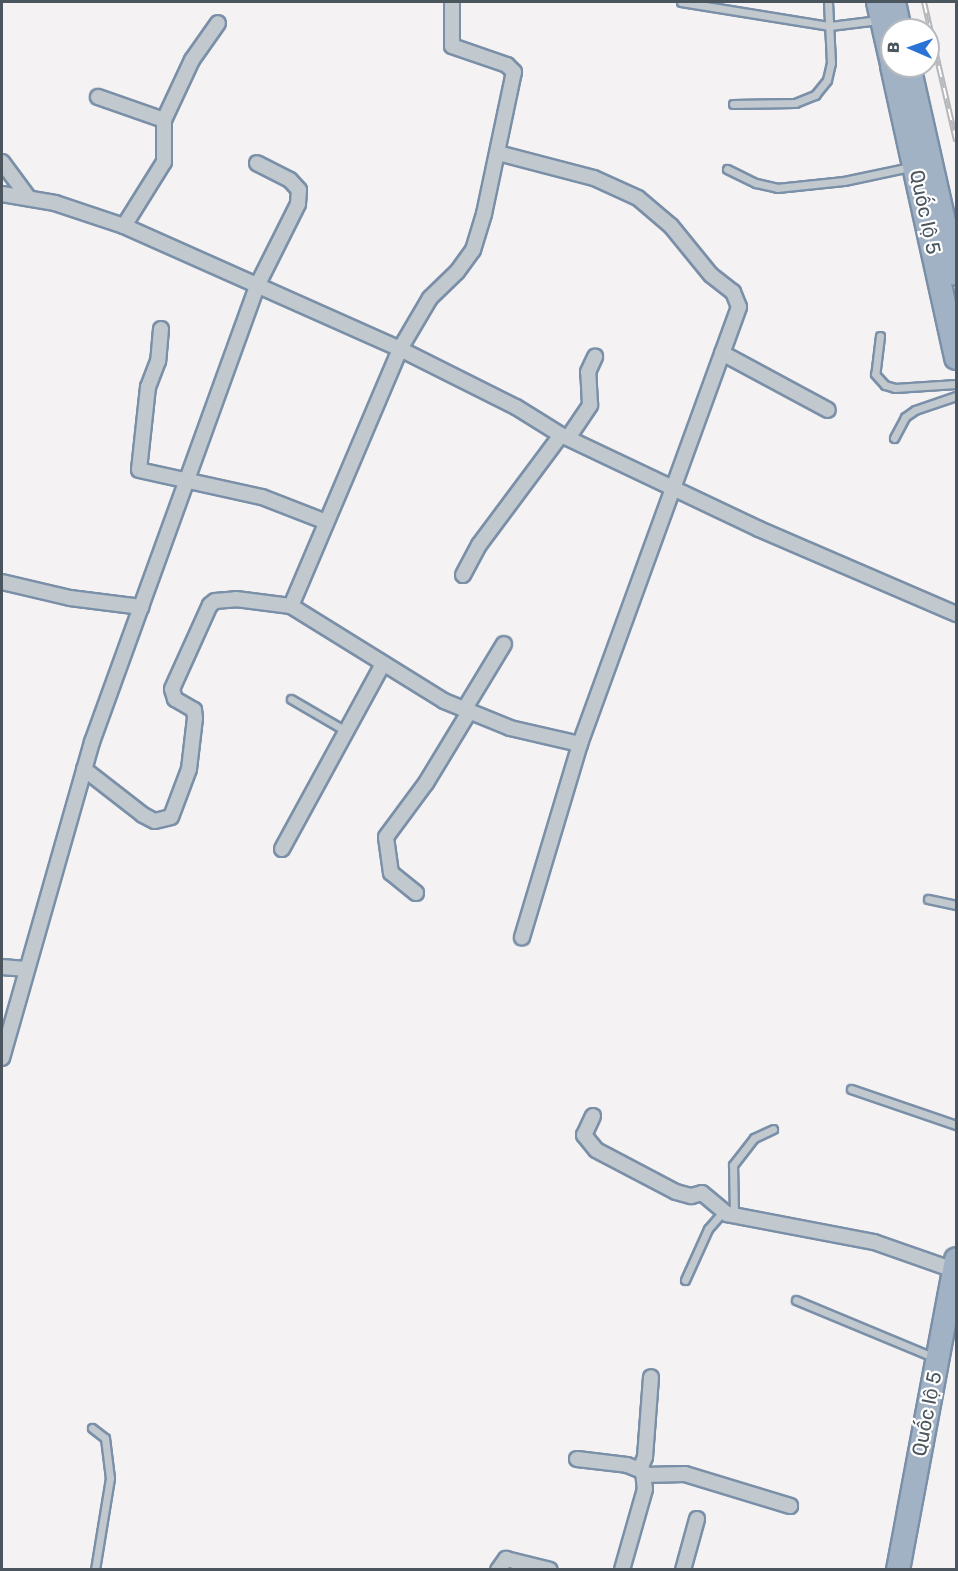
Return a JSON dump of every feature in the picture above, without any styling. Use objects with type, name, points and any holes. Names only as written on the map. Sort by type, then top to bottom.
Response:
[{"type":"highway","name":"Quốc lộ 5","points":[[895,78],[957,358]]},
{"type":"highway","name":"Quốc lộ 5","points":[[912,78],[956,271]]},
{"type":"highway","name":"Quốc lộ 5","points":[[898,1569],[956,1264]]},
{"type":"highway","name":"Quốc lộ 5","points":[[911,1569],[957,1342]]},
{"type":"street","points":[[291,606],[400,349],[430,298],[458,272],[473,250],[498,153],[514,72],[507,65],[452,46],[452,2]]},
{"type":"street","points":[[124,226],[164,162],[164,120],[192,60],[218,23]]},
{"type":"street","points":[[98,97],[164,120]]},
{"type":"street","points":[[498,153],[623,188],[671,226],[738,301],[722,353],[580,744],[522,937]]},
{"type":"street","points":[[2,162],[28,197]]},
{"type":"street","points":[[2,1058],[84,769],[184,480],[256,288],[300,196],[290,180],[257,163]]},
{"type":"street","points":[[2,194],[28,197],[84,210],[124,226],[256,288],[400,349],[516,407],[564,436],[673,488],[841,566],[957,614]]},
{"type":"street","points":[[161,329],[158,361],[148,387],[139,470],[262,497],[326,522]]},
{"type":"street","points":[[722,353],[828,410]]},
{"type":"street","points":[[463,575],[479,545],[590,405],[588,372],[596,357]]},
{"type":"street","points":[[2,582],[70,598],[141,607]]},
{"type":"street","points":[[84,769],[143,816],[155,821],[171,817],[189,769],[195,718],[194,710],[175,699],[172,689],[210,605],[215,601],[236,599],[291,606],[383,664],[466,711],[510,728],[580,744]]},
{"type":"street","points":[[416,893],[391,873],[386,837],[426,783],[504,644]]},
{"type":"street","points":[[282,849],[344,730],[383,664]]},
{"type":"street","points":[[2,967],[26,969]]},
{"type":"street","points":[[593,1116],[584,1135],[596,1150],[676,1192],[691,1196],[702,1193],[729,1214],[864,1239],[956,1264]]},
{"type":"street","points":[[622,1569],[645,1489],[642,1472],[649,1425],[651,1377]]},
{"type":"street","points":[[577,1459],[642,1472],[685,1474],[790,1506]]},
{"type":"street","points":[[683,1569],[697,1519]]},
{"type":"street","points":[[498,1569],[507,1560],[550,1569]]},
{"type":"lane","points":[[681,2],[740,14],[830,26],[888,13]]},
{"type":"lane","points":[[733,104],[795,103],[815,95],[827,80],[831,63],[828,2]]},
{"type":"lane","points":[[727,169],[756,183],[777,188],[844,181],[915,166]]},
{"type":"lane","points":[[880,336],[875,374],[885,385],[906,388],[957,384]]},
{"type":"lane","points":[[894,438],[905,417],[915,410],[957,396]]},
{"type":"lane","points":[[291,699],[344,730]]},
{"type":"lane","points":[[928,899],[957,905]]},
{"type":"lane","points":[[851,1089],[957,1125]]},
{"type":"lane","points":[[685,1280],[708,1230],[729,1214],[733,1165],[754,1138],[773,1129]]},
{"type":"lane","points":[[796,1300],[938,1359]]},
{"type":"lane","points":[[92,1428],[105,1438],[110,1478],[95,1569]]},
{"type":"railway","points":[[924,2],[956,141]]}]
